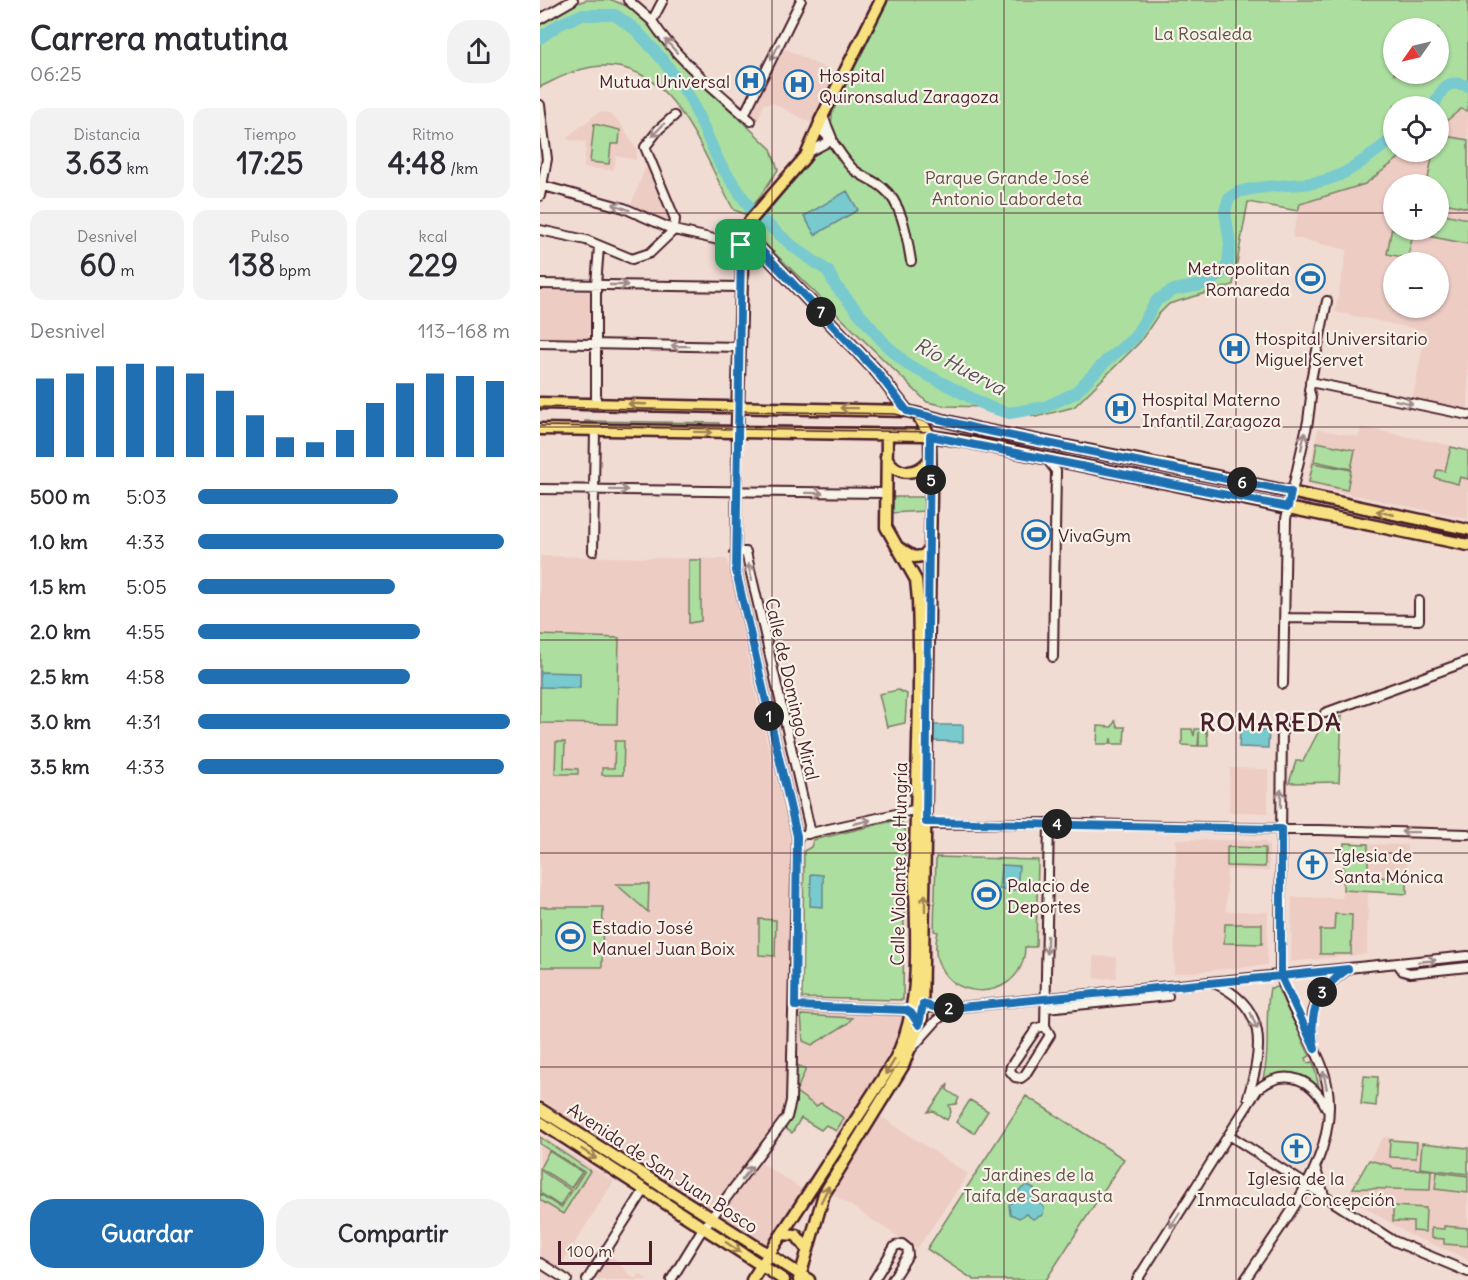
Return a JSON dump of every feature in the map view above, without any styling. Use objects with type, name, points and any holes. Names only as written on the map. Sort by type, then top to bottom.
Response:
[{"type":"main road","points":[[795,169],[824,116],[879,2]]},
{"type":"main road","points":[[737,432],[741,245],[744,232],[750,221],[809,152],[817,129]]},
{"type":"main road","points":[[744,232],[877,372],[930,436]]},
{"type":"main road","points":[[540,403],[912,412],[978,429],[1468,530]]},
{"type":"main road","points":[[540,429],[930,436],[1468,545]]},
{"type":"main road","name":"Calle Violante de Hungría","points":[[802,1279],[807,1249],[818,1209],[827,1188],[876,1113],[911,1049],[923,1004],[921,825],[916,810],[919,606],[916,580],[886,527],[886,435]]},
{"type":"main road","name":"Calle Violante de Hungría","points":[[752,1280],[894,1061],[904,1039],[911,1013],[921,825],[926,802],[930,436]]},
{"type":"main road","points":[[886,457],[894,467],[907,472],[918,470],[930,459]]},
{"type":"main road","points":[[898,549],[914,557],[923,556],[930,549]]},
{"type":"main road","points":[[916,580],[928,620]]},
{"type":"main road","name":"Avenida de San Juan Bosco","points":[[540,1109],[765,1260]]},
{"type":"main road","name":"Avenida de San Juan Bosco","points":[[540,1122],[645,1189],[709,1224]]},
{"type":"main road","points":[[782,1234],[796,1234],[807,1249]]},
{"type":"main road","points":[[765,1260],[802,1279]]},
{"type":"main road","points":[[765,1260],[784,1280]]},
{"type":"street","points":[[555,10],[559,0]]},
{"type":"street","points":[[540,19],[573,0]]},
{"type":"street","points":[[628,0],[652,21],[687,63],[751,121]]},
{"type":"street","points":[[652,21],[663,0]]},
{"type":"street","points":[[744,115],[801,0]]},
{"type":"street","points":[[540,105],[543,140],[548,159],[540,196]]},
{"type":"street","points":[[540,230],[586,240],[627,258],[641,258],[674,230],[675,219],[645,147],[659,129],[674,116]]},
{"type":"street","points":[[824,116],[833,142]]},
{"type":"street","points":[[817,129],[833,142],[852,169],[881,187],[892,198],[903,224],[911,261]]},
{"type":"street","points":[[809,152],[833,142]]},
{"type":"street","points":[[542,185],[624,208],[674,230],[741,245]]},
{"type":"street","points":[[596,403],[596,285],[599,247]]},
{"type":"street","points":[[540,284],[740,287]]},
{"type":"street","points":[[1283,684],[1288,507],[1308,421],[1310,382],[1327,301]]},
{"type":"street","points":[[540,343],[738,347]]},
{"type":"street","points":[[1310,382],[1468,415]]},
{"type":"street","points":[[593,551],[595,430]]},
{"type":"street","name":"Calle de Domingo Miral","points":[[671,1280],[789,1113],[795,1006],[797,836],[739,587],[735,552],[737,432]]},
{"type":"street","points":[[1046,458],[1056,471],[1053,657]]},
{"type":"street","points":[[1056,471],[1068,463]]},
{"type":"street","points":[[540,489],[885,493]]},
{"type":"street","name":"Calle de Domingo Miral","points":[[735,552],[746,552],[808,825],[808,834]]},
{"type":"street","points":[[1285,618],[1419,620],[1419,601]]},
{"type":"street","points":[[1325,713],[1468,661]]},
{"type":"street","points":[[1245,1280],[1316,1169],[1328,1112],[1325,1075],[1281,976],[1282,720]]},
{"type":"street","points":[[797,836],[916,810],[926,802]]},
{"type":"street","points":[[1045,1026],[1039,1026],[1035,1030],[1011,1066],[1011,1073],[1015,1077],[1021,1078],[1025,1075],[1050,1035],[1045,1026],[1049,823]]},
{"type":"street","points":[[921,825],[1049,823],[1468,834]]},
{"type":"street","points":[[914,987],[923,1004],[934,1008],[952,1008],[1468,956]]},
{"type":"street","points":[[1398,964],[1403,971],[1410,973],[1468,967]]},
{"type":"street","points":[[1315,1049],[1311,1025],[1314,1005],[1326,986],[1348,969]]},
{"type":"street","points":[[1213,982],[1233,992],[1244,1002],[1258,1029],[1257,1062],[1246,1104]]},
{"type":"street","points":[[1046,1008],[1168,996]]},
{"type":"street","points":[[795,1006],[897,1010],[911,1013],[919,1025]]},
{"type":"street","name":"Calle Violante de Hungría","points":[[911,1049],[934,1023],[952,1008]]},
{"type":"street","points":[[1137,1280],[1229,1135],[1246,1104],[1257,1090],[1272,1080],[1287,1077],[1298,1078],[1315,1089],[1328,1112]]},
{"type":"street","points":[[1229,1135],[1394,1241],[1468,1272]]},
{"type":"street","points":[[1316,1169],[1324,1195]]},
{"type":"street","points":[[587,1280],[645,1189]]},
{"type":"street","points":[[874,1280],[895,1246],[902,1244],[907,1248],[908,1255],[892,1280]]},
{"type":"street","points":[[540,1263],[567,1280]]},
{"type":"shaded area","name":"Hospital Quironsalud Zaragoza","points":[[784,48],[835,73],[811,123],[773,103],[764,104],[758,120],[753,111]]},
{"type":"shaded area","points":[[1462,109],[1468,111],[1468,412],[1412,401],[1426,331],[1335,312],[1347,250],[1292,237],[1300,204],[1365,184],[1394,162],[1449,162],[1449,119]]},
{"type":"shaded area","points":[[599,112],[608,113],[621,124],[637,150],[636,160],[616,156],[614,170],[584,168],[586,142],[569,140],[567,137]]},
{"type":"shaded area","points":[[645,168],[647,168],[669,219],[667,222],[631,205]]},
{"type":"shaded area","points":[[540,291],[590,292],[589,339],[540,339]]},
{"type":"shaded area","points":[[1361,427],[1468,449],[1468,519],[1306,485],[1318,429],[1359,437]]},
{"type":"shaded area","points":[[540,556],[727,559],[761,719],[791,837],[790,1008],[906,1013],[900,1043],[862,1104],[968,1174],[917,1249],[828,1191],[856,1146],[798,1108],[785,1112],[758,1161],[805,1191],[766,1249],[560,1116],[552,1106],[540,1099]]},
{"type":"shaded area","points":[[1230,768],[1268,769],[1268,813],[1229,812]]},
{"type":"shaded area","points":[[1176,839],[1264,841],[1269,846],[1269,871],[1227,870],[1226,911],[1268,912],[1267,965],[1174,974]]},
{"type":"shaded area","points":[[1368,844],[1407,845],[1407,878],[1368,877]]},
{"type":"shaded area","points":[[1343,890],[1368,890],[1367,954],[1291,962],[1292,897],[1342,898]]},
{"type":"shaded area","points":[[1093,956],[1116,957],[1117,978],[1095,979]]},
{"type":"shaded area","points":[[540,1135],[614,1181],[558,1269],[540,1257]]},
{"type":"shaded area","points":[[1383,1137],[1468,1148],[1468,1259],[1408,1234],[1347,1196]]},
{"type":"shaded area","points":[[610,1254],[634,1279],[640,1274],[648,1280],[594,1280]]},
{"type":"green space","points":[[586,0],[612,0],[629,7],[644,20],[677,59],[771,149],[778,170],[747,215],[734,210],[681,113],[664,92],[644,76],[620,67],[592,67],[540,87],[540,25],[569,6]]},
{"type":"green space","name":"Parque Grande José Antonio Labordeta","points":[[884,0],[1468,0],[1468,111],[1461,109],[1449,119],[1449,96],[1383,96],[1383,162],[1394,162],[1365,184],[1300,204],[1298,211],[1248,202],[1233,285],[1169,304],[1158,315],[1140,342],[1074,407],[1036,417],[1025,412],[1009,413],[989,407],[946,406],[927,402],[752,231],[822,145],[831,126],[833,106]]},
{"type":"green space","points":[[594,124],[620,130],[619,144],[611,144],[609,164],[590,162]]},
{"type":"green space","points":[[1449,137],[1468,140],[1468,208],[1449,204],[1449,174],[1429,174],[1431,162],[1449,162]]},
{"type":"green space","points":[[1449,215],[1468,219],[1468,244],[1448,240]]},
{"type":"green space","points":[[1390,240],[1412,240],[1409,252],[1387,252]]},
{"type":"green space","points":[[585,421],[719,423],[719,426],[585,425]]},
{"type":"green space","points":[[1317,442],[1355,450],[1351,469],[1314,461]]},
{"type":"green space","points":[[1451,447],[1468,451],[1468,479],[1460,477],[1458,484],[1435,478],[1437,470],[1445,471]]},
{"type":"green space","points":[[1313,463],[1351,470],[1347,490],[1309,482]]},
{"type":"green space","points":[[891,497],[923,497],[925,511],[891,513]]},
{"type":"green space","points":[[689,560],[701,560],[701,621],[689,623]]},
{"type":"green space","points":[[540,635],[619,638],[617,724],[540,723]]},
{"type":"green space","points":[[898,690],[907,694],[905,723],[887,727],[879,694]]},
{"type":"green space","points":[[1342,716],[1339,782],[1289,783],[1296,761],[1303,761],[1322,725]]},
{"type":"green space","points":[[1115,721],[1118,727],[1125,727],[1124,744],[1112,744],[1111,738],[1110,744],[1097,744],[1098,726],[1112,727]]},
{"type":"green space","points":[[1207,728],[1208,746],[1199,746],[1199,732],[1198,746],[1182,745],[1182,729],[1192,729],[1194,736],[1195,729],[1204,729],[1206,733]]},
{"type":"green space","points":[[615,741],[624,741],[623,775],[602,775],[602,768],[614,768]]},
{"type":"green space","points":[[556,742],[565,742],[564,768],[578,769],[578,774],[555,774]]},
{"type":"green space","points":[[897,820],[905,825],[903,1000],[802,998],[804,851],[811,847],[813,840]]},
{"type":"green space","points":[[1344,843],[1368,844],[1368,877],[1407,878],[1407,894],[1343,890]]},
{"type":"green space","points":[[1227,847],[1265,848],[1265,867],[1227,866]]},
{"type":"green space","name":"Palacio de Deportes","points":[[936,857],[1038,860],[1036,947],[1025,947],[1020,968],[1008,982],[992,989],[974,990],[957,984],[944,973],[936,955],[938,932],[934,931]]},
{"type":"green space","points":[[616,884],[649,884],[648,912]]},
{"type":"green space","name":"Estadio José Manuel Juan Boix","points":[[540,907],[603,907],[602,967],[540,967]]},
{"type":"green space","points":[[1335,914],[1352,915],[1351,954],[1320,954],[1320,930],[1334,930]]},
{"type":"green space","points":[[759,919],[776,920],[775,956],[759,955]]},
{"type":"green space","points":[[1225,924],[1262,924],[1262,944],[1224,943]]},
{"type":"green space","points":[[1277,987],[1310,1056],[1306,1058],[1308,1063],[1313,1062],[1319,1087],[1306,1078],[1292,1074],[1263,1079],[1267,1056],[1270,988]]},
{"type":"green space","points":[[801,1015],[852,1018],[847,1024],[812,1045],[803,1041]]},
{"type":"green space","points":[[795,1064],[806,1069],[796,1092],[816,1106],[821,1103],[844,1118],[836,1131],[826,1125],[821,1130],[801,1118],[792,1133],[783,1127]]},
{"type":"green space","points":[[1364,1076],[1378,1077],[1376,1106],[1361,1104]]},
{"type":"green space","points":[[948,1084],[947,1090],[959,1098],[956,1104],[949,1105],[951,1112],[947,1120],[933,1111],[928,1112]]},
{"type":"green space","name":"Jardines de la Taifa de Saraqusta","points":[[1026,1096],[1124,1159],[1046,1280],[974,1280],[927,1249]]},
{"type":"green space","points":[[970,1100],[988,1111],[974,1133],[956,1122]]},
{"type":"green space","points":[[540,1137],[590,1171],[563,1214],[540,1200],[540,1194],[561,1208],[584,1172],[540,1144]]},
{"type":"green space","points":[[1390,1140],[1417,1142],[1416,1158],[1389,1157]]},
{"type":"green space","points":[[1422,1143],[1468,1148],[1468,1174],[1420,1168]]},
{"type":"green space","points":[[549,1151],[582,1172],[571,1188],[540,1168]]},
{"type":"green space","points":[[1369,1160],[1392,1166],[1392,1168],[1431,1170],[1430,1190],[1353,1188]]},
{"type":"green space","points":[[540,1170],[570,1190],[560,1206],[540,1193]]},
{"type":"green space","points":[[1437,1172],[1468,1176],[1468,1193],[1435,1189]]},
{"type":"green space","points":[[1393,1206],[1426,1208],[1425,1232],[1413,1231],[1413,1222],[1393,1221]]},
{"type":"green space","points":[[1444,1226],[1468,1228],[1468,1246],[1444,1244],[1444,1239],[1431,1238],[1431,1228],[1444,1229]]},
{"type":"water","points":[[847,191],[858,210],[815,235],[804,216]]},
{"type":"water","points":[[540,672],[580,673],[580,688],[540,687]]},
{"type":"water","points":[[934,725],[963,725],[963,742],[934,741]]},
{"type":"water","points":[[1240,729],[1269,730],[1268,748],[1239,747]]},
{"type":"water","points":[[1001,865],[1019,866],[1017,890],[999,889]]},
{"type":"water","points":[[811,874],[823,875],[823,907],[810,906]]},
{"type":"water","points":[[1027,1185],[1034,1188],[1035,1200],[1044,1207],[1043,1215],[1033,1219],[1026,1214],[1019,1218],[1010,1214],[1009,1204],[1018,1199],[1018,1191]]},
{"type":"waterway","name":"Río Huerva","points":[[540,38],[560,24],[581,15],[615,15],[636,30],[662,59],[690,98],[720,164],[752,211],[795,248],[828,271],[835,285],[885,344],[908,365],[989,407],[1009,413],[1045,407],[1075,393],[1107,360],[1134,338],[1157,300],[1174,290],[1201,285],[1219,276],[1228,264],[1230,244],[1225,211],[1229,198],[1238,192],[1247,190],[1312,183],[1336,177],[1383,146]]},
{"type":"waterway","name":"Río Huerva","points":[[1439,96],[1450,84],[1468,86]]},
{"type":"tram line","points":[[540,407],[895,414],[992,438],[1468,535]]},
{"type":"tram line","points":[[540,426],[942,432]]},
{"type":"place","name":"Mutua Universal","points":[[751,81]]},
{"type":"place","name":"Hospital Quironsalud Zaragoza","points":[[798,85]]},
{"type":"place","name":"Metropolitan Romareda","points":[[1311,278]]},
{"type":"place","name":"Hospital Universitario Miguel Servet","points":[[1234,348]]},
{"type":"place","name":"Hospital Materno Infantil Zaragoza","points":[[1121,409]]},
{"type":"place","name":"VivaGym","points":[[1037,535]]},
{"type":"place","name":"Iglesia de Santa Mónica","points":[[1313,865]]},
{"type":"place","name":"Palacio de Deportes","points":[[986,895]]},
{"type":"place","name":"Estadio José Manuel Juan Boix","points":[[571,937]]},
{"type":"place","name":"Iglesia de la Inmaculada Concepción","points":[[1296,1149]]},
{"type":"district","name":"ROMAREDA","points":[[1271,722]]},
{"type":"route","points":[[741,245],[736,571],[797,836],[795,1006],[906,1010],[911,1013],[919,1025],[923,1004],[940,1009],[1281,976],[1315,1049],[1311,1025],[1314,1005],[1326,986],[1348,969],[1281,976],[1281,829],[926,822],[930,436],[1046,458],[1236,499],[1288,507],[1291,492],[978,429],[907,411],[877,372],[744,232],[741,245]]},
{"type":"park label","name":"La Rosaleda","points":[[1203,33]]}]
